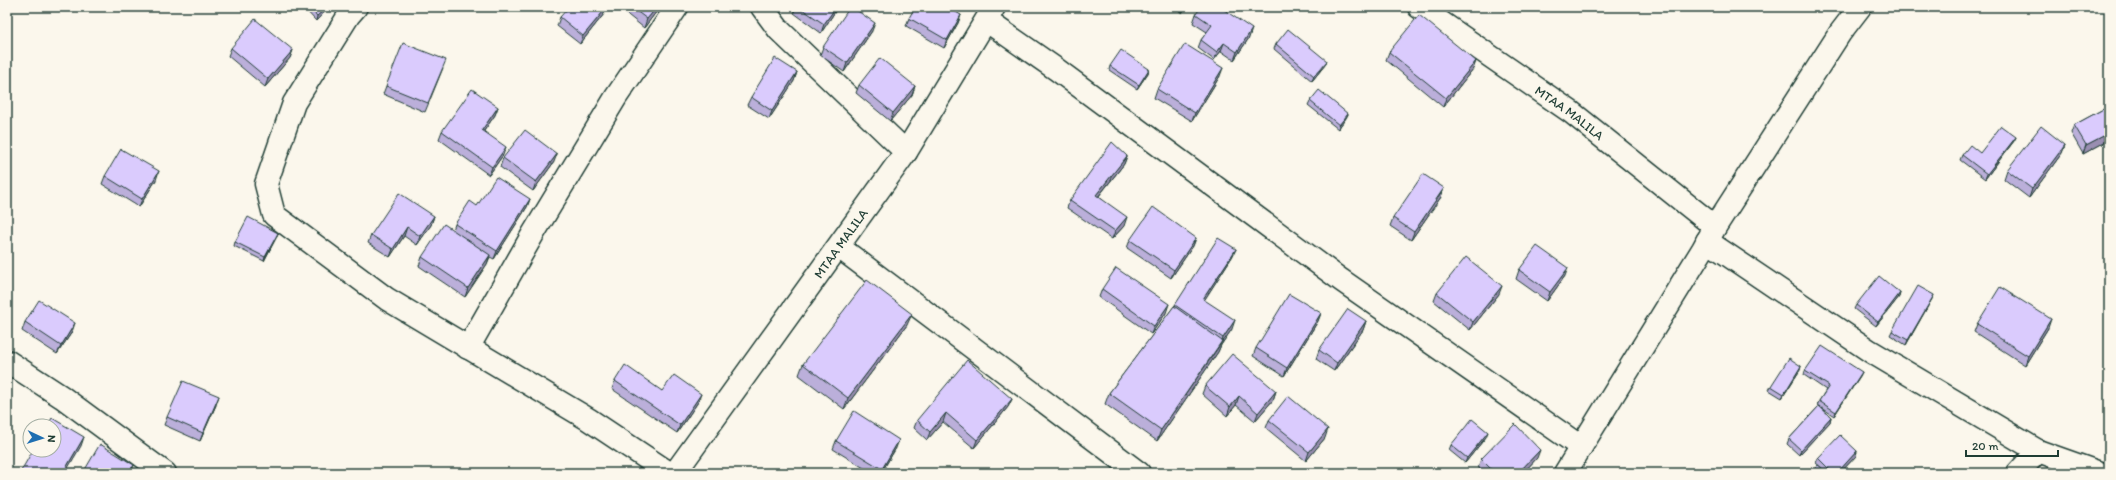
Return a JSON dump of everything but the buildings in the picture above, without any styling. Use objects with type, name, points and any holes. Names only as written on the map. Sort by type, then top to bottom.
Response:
[{"type":"street","points":[[356,7],[349,15],[294,103],[266,184],[274,215],[387,299],[588,419],[669,473]]},
{"type":"street","points":[[468,348],[533,234],[616,96],[677,7]]},
{"type":"street","points":[[762,7],[779,30],[906,152]]},
{"type":"street","name":"MTAA MALILA","points":[[1419,7],[1571,112],[1711,234],[1870,351],[2038,451],[2100,473]]},
{"type":"street","points":[[1565,473],[1711,234],[1840,33],[1860,7]]},
{"type":"street","points":[[990,14],[1056,69],[1341,280],[1581,448]]},
{"type":"street","name":"MTAA MALILA","points":[[675,473],[906,152],[990,14]]},
{"type":"street","points":[[839,247],[1139,473]]},
{"type":"street","points":[[7,360],[62,397],[165,473]]},
{"type":"street","points":[[2018,473],[2038,451]]}]
